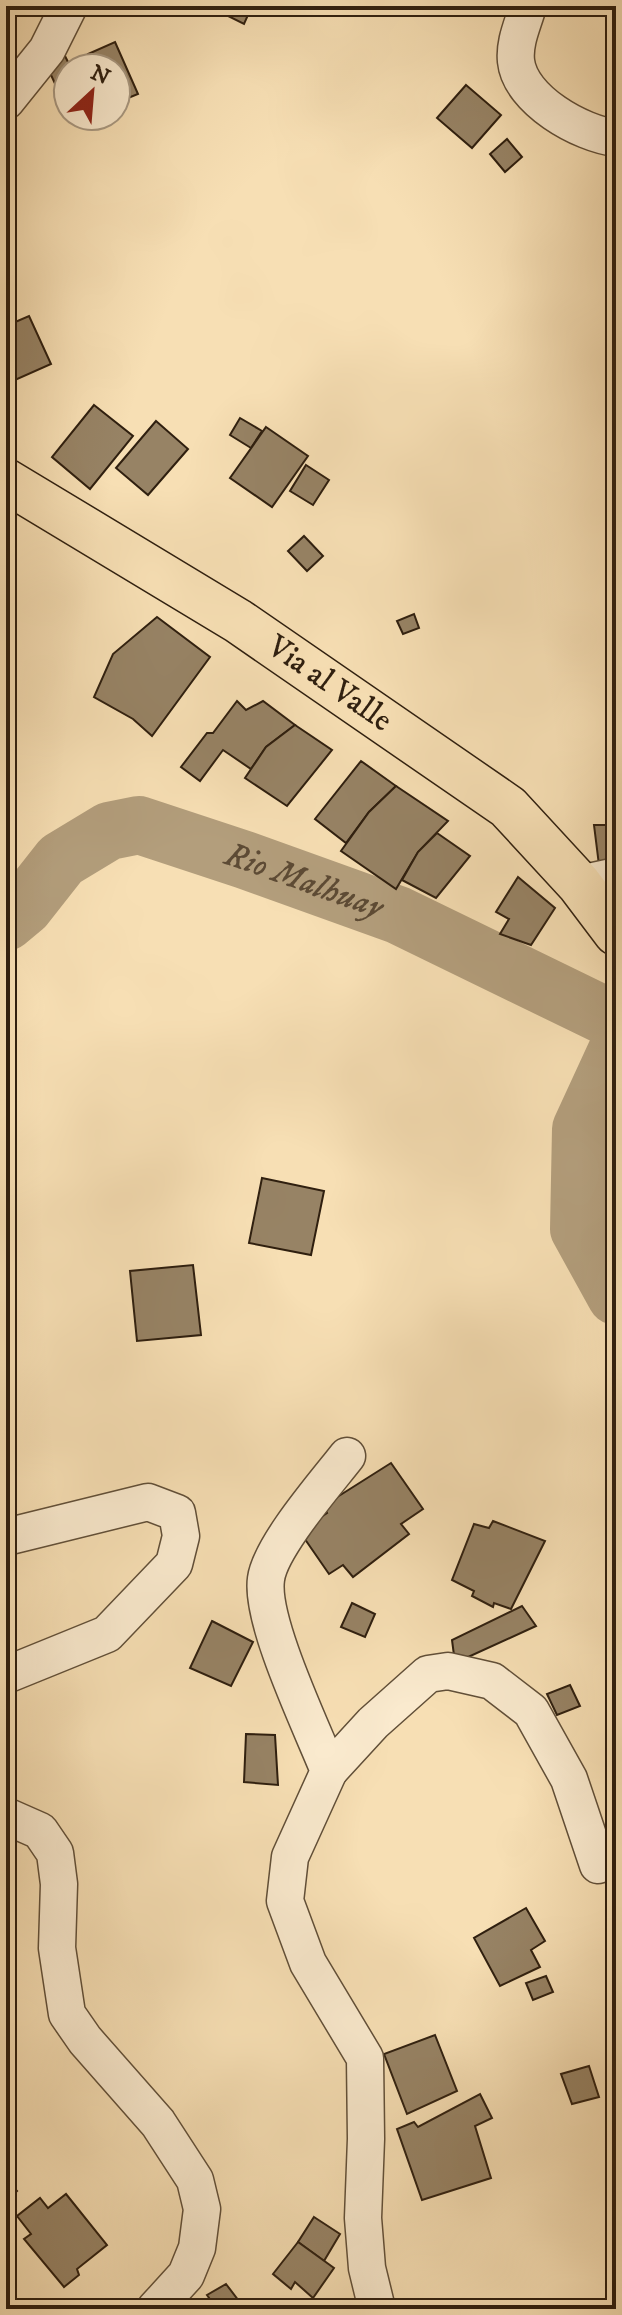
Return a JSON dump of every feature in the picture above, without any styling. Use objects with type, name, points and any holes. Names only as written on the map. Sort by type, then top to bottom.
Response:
[{"type":"main road","name":"Via al Valle","points":[[6,481],[238,621],[508,807],[602,900]]},
{"type":"street","points":[[6,101],[47,50],[69,6]]},
{"type":"street","points":[[528,6],[516,48],[518,73],[545,105],[564,119],[584,130],[616,138]]},
{"type":"street","points":[[329,1771],[270,1622],[266,1579],[277,1551],[306,1507],[347,1456]]},
{"type":"street","points":[[6,1537],[148,1502],[177,1513],[181,1536],[174,1564],[107,1634],[6,1675]]},
{"type":"street","points":[[377,2309],[367,2268],[363,2218],[365,2058],[308,1963],[285,1901],[290,1857],[329,1771],[373,1723],[428,1674],[448,1671],[492,1681],[531,1711],[569,1779],[598,1865]]},
{"type":"street","points":[[6,1816],[40,1831],[55,1853],[59,1884],[57,1948],[67,2014],[85,2040],[158,2123],[195,2180],[202,2209],[197,2248],[186,2275],[155,2309]]},
{"type":"building","points":[[213,6],[252,6],[244,24]]},
{"type":"building","points":[[115,42],[119,52],[92,52]]},
{"type":"building","points":[[52,61],[52,77],[46,64]]},
{"type":"building","points":[[132,80],[138,94],[132,96]]},
{"type":"building","points":[[466,85],[501,115],[472,148],[437,118]]},
{"type":"building","points":[[507,139],[522,157],[505,172],[490,154]]},
{"type":"building","points":[[29,316],[51,364],[6,384],[6,326]]},
{"type":"building","points":[[94,405],[133,436],[90,489],[52,457]]},
{"type":"building","points":[[240,418],[262,431],[251,448],[230,435]]},
{"type":"building","points":[[156,421],[188,449],[148,495],[116,468]]},
{"type":"building","points":[[266,427],[308,456],[272,507],[230,478]]},
{"type":"building","points":[[306,465],[329,480],[313,505],[290,491]]},
{"type":"building","points":[[304,536],[323,556],[307,571],[288,551]]},
{"type":"building","points":[[414,614],[419,628],[403,634],[397,621]]},
{"type":"building","points":[[157,617],[210,657],[152,736],[133,719],[94,697],[113,654]]},
{"type":"building","points":[[237,701],[246,710],[263,701],[295,725],[266,747],[251,769],[223,750],[200,781],[181,767],[207,733],[213,733]]},
{"type":"building","points":[[295,725],[332,750],[287,806],[245,778],[266,747]]},
{"type":"building","points":[[361,761],[396,786],[369,812],[346,843],[315,819]]},
{"type":"building","points":[[396,786],[448,821],[418,852],[396,889],[341,851],[369,812]]},
{"type":"building","points":[[594,825],[616,825],[616,870],[600,873]]},
{"type":"building","points":[[437,833],[470,856],[436,898],[402,880],[418,852]]},
{"type":"building","points":[[518,877],[555,908],[531,945],[500,934],[509,919],[496,912]]},
{"type":"building","points":[[262,1178],[324,1191],[311,1255],[249,1243]]},
{"type":"building","points":[[193,1265],[201,1335],[137,1341],[130,1271]]},
{"type":"building","points":[[391,1463],[423,1509],[401,1524],[409,1534],[353,1577],[343,1565],[329,1574],[300,1532],[327,1513],[323,1506]]},
{"type":"building","points":[[493,1521],[545,1541],[511,1609],[494,1603],[493,1607],[472,1596],[474,1591],[452,1580],[474,1524],[489,1528]]},
{"type":"building","points":[[352,1603],[375,1614],[365,1637],[341,1627]]},
{"type":"building","points":[[522,1606],[536,1626],[455,1663],[452,1640]]},
{"type":"building","points":[[212,1621],[253,1642],[231,1686],[190,1668]]},
{"type":"building","points":[[570,1685],[580,1706],[557,1715],[547,1694]]},
{"type":"building","points":[[246,1734],[275,1735],[278,1785],[244,1782]]},
{"type":"building","points":[[526,1908],[545,1941],[531,1950],[540,1967],[500,1986],[474,1938]]},
{"type":"building","points":[[546,1976],[553,1992],[533,2000],[526,1983]]},
{"type":"building","points":[[435,2035],[457,2091],[407,2114],[384,2054]]},
{"type":"building","points":[[589,2066],[599,2097],[572,2104],[561,2074]]},
{"type":"building","points":[[480,2094],[492,2118],[475,2126],[491,2178],[422,2200],[397,2129],[414,2122],[418,2127]]},
{"type":"building","points":[[6,2180],[17,2191],[6,2202]]},
{"type":"building","points":[[66,2194],[107,2245],[77,2269],[79,2275],[64,2287],[24,2239],[31,2234],[17,2216],[40,2198],[48,2208]]},
{"type":"building","points":[[314,2217],[340,2234],[324,2261],[298,2242]]},
{"type":"building","points":[[298,2242],[334,2268],[313,2298],[295,2282],[291,2289],[273,2274]]},
{"type":"building","points":[[226,2284],[245,2309],[217,2309],[207,2295]]},
{"type":"waterway","name":"Rio Malhuay","points":[[6,922],[24,907],[61,860],[109,831],[139,825],[398,915],[616,1021]]},
{"type":"waterway","points":[[616,1053],[581,1129],[579,1229],[616,1296]]}]
